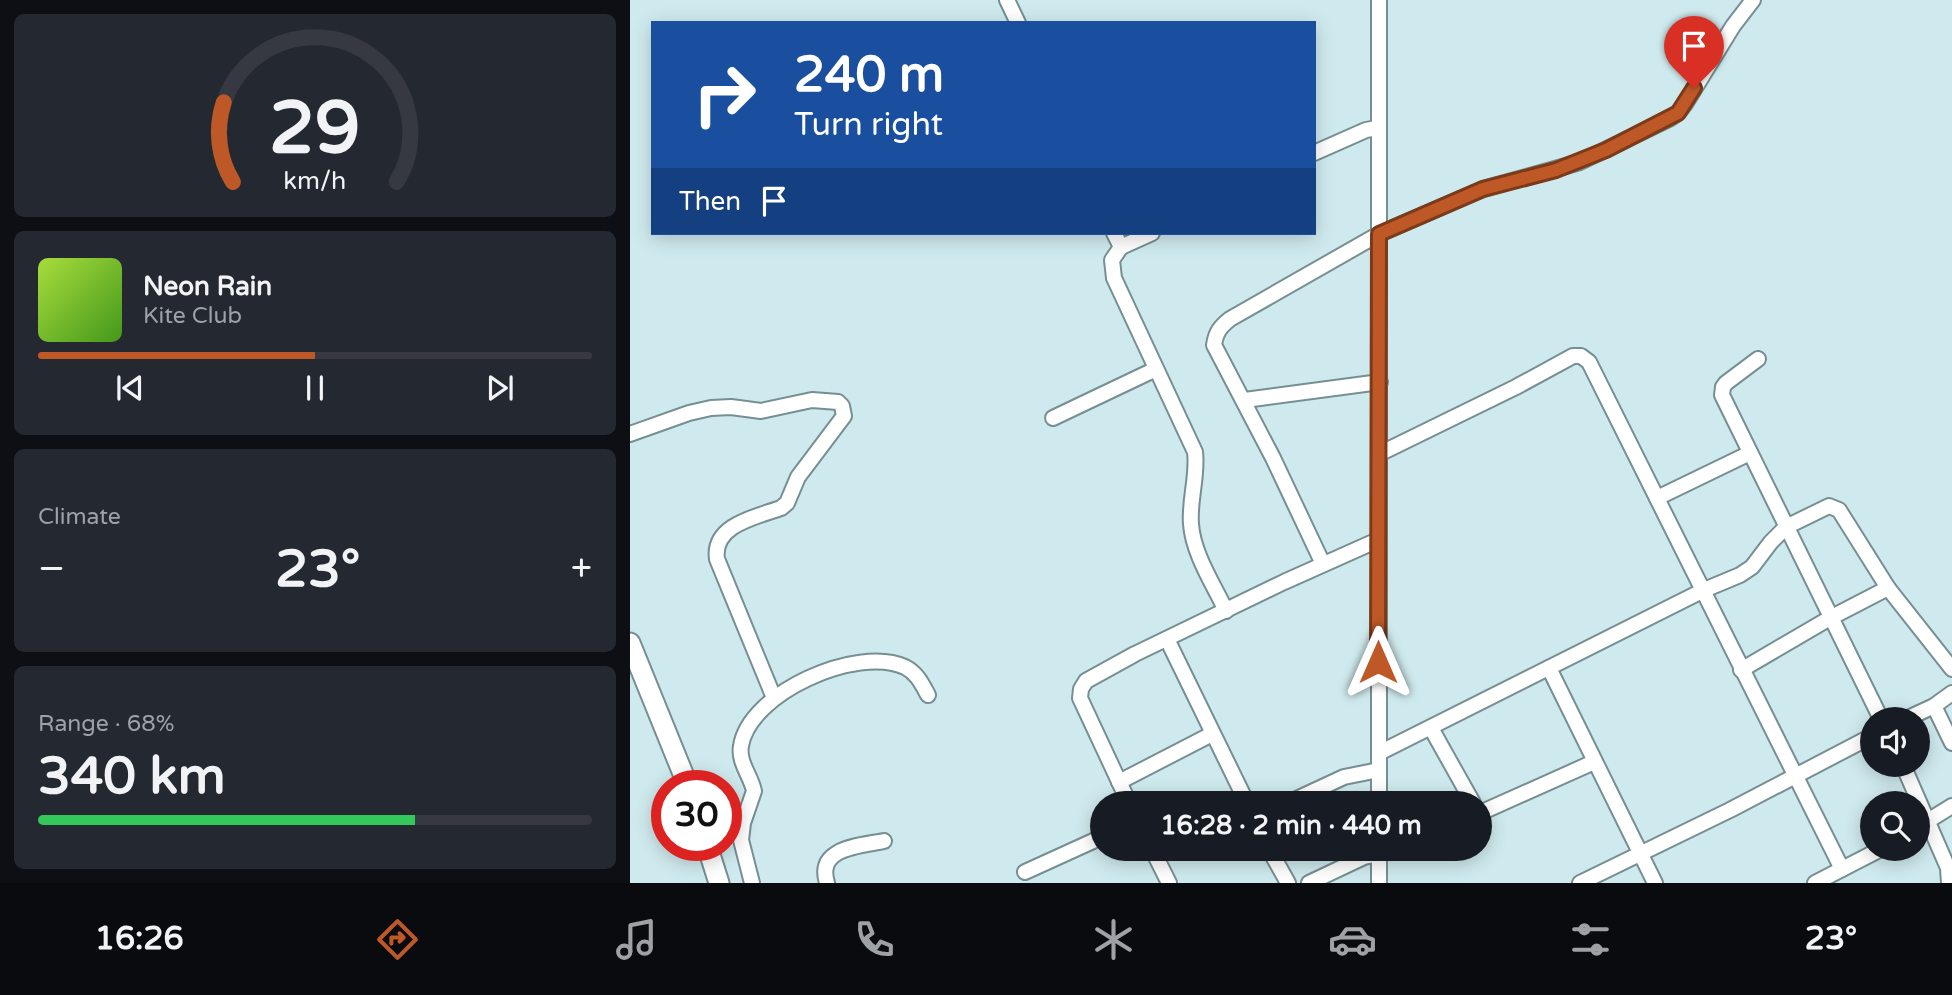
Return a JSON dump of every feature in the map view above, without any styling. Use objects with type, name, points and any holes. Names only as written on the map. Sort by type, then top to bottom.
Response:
[{"type":"street","points":[[1007,0],[1017,21]]},
{"type":"street","points":[[1379,0],[1379,791]]},
{"type":"street","points":[[1323,564],[1245,400],[1214,345],[1215,335],[1220,327],[1379,234],[1483,189],[1580,162],[1669,119],[1685,104],[1733,26],[1753,0]]},
{"type":"street","points":[[1316,152],[1366,130],[1377,128]]},
{"type":"street","points":[[1115,235],[1121,247]]},
{"type":"street","points":[[1148,235],[1121,247],[1112,260],[1114,278],[1195,452],[1197,464],[1191,507],[1192,533],[1197,550],[1226,611]]},
{"type":"street","points":[[1379,454],[1577,355],[1589,362],[1842,869]]},
{"type":"street","points":[[1758,359],[1727,383],[1722,391],[1875,707]]},
{"type":"street","points":[[1053,418],[1156,369]]},
{"type":"street","points":[[1245,400],[1380,382]]},
{"type":"street","points":[[630,434],[711,408],[731,407],[761,411],[812,400],[838,402],[842,406],[844,416],[798,477],[788,503],[733,527],[721,537],[715,549],[774,698]]},
{"type":"street","points":[[1657,498],[1750,453]]},
{"type":"street","points":[[1379,753],[1704,590],[1740,575],[1752,567],[1786,527],[1824,506],[1834,506],[1839,510],[1888,588],[1952,669]]},
{"type":"street","points":[[1123,791],[1084,711],[1080,698],[1086,681],[1167,639],[1378,540]]},
{"type":"street","points":[[1741,670],[1888,588]]},
{"type":"street","points":[[1167,639],[1241,791]]},
{"type":"street","points":[[630,643],[682,770]]},
{"type":"street","points":[[752,883],[741,840],[743,823],[754,792],[740,750],[743,735],[756,716],[774,698],[828,671],[855,664],[884,663],[907,668],[919,678],[928,695]]},
{"type":"street","points":[[1549,668],[1655,883]]},
{"type":"street","points":[[1930,708],[1952,693]]},
{"type":"street","points":[[1934,706],[1952,743]]},
{"type":"street","points":[[1431,728],[1466,791]]},
{"type":"street","points":[[1119,782],[1212,734]]},
{"type":"street","points":[[1580,883],[1860,742]]},
{"type":"street","points":[[1492,808],[1594,762]]},
{"type":"street","points":[[1313,791],[1343,777],[1379,770]]},
{"type":"street","points":[[1930,820],[1952,806]]},
{"type":"street","points":[[1930,837],[1950,873],[1949,883]]},
{"type":"street","points":[[827,883],[827,863],[837,852],[884,841]]},
{"type":"street","points":[[1026,872],[1090,843]]},
{"type":"street","points":[[1815,883],[1860,860]]},
{"type":"street","points":[[713,861],[719,883]]},
{"type":"street","points":[[1158,861],[1168,883]]},
{"type":"street","points":[[1276,861],[1288,883]]},
{"type":"street","points":[[1310,883],[1356,861]]},
{"type":"street","points":[[1379,861],[1379,883]]},
{"type":"route","points":[[1378,662],[1379,234],[1483,189],[1556,170],[1606,150],[1678,113],[1694,88]]}]
